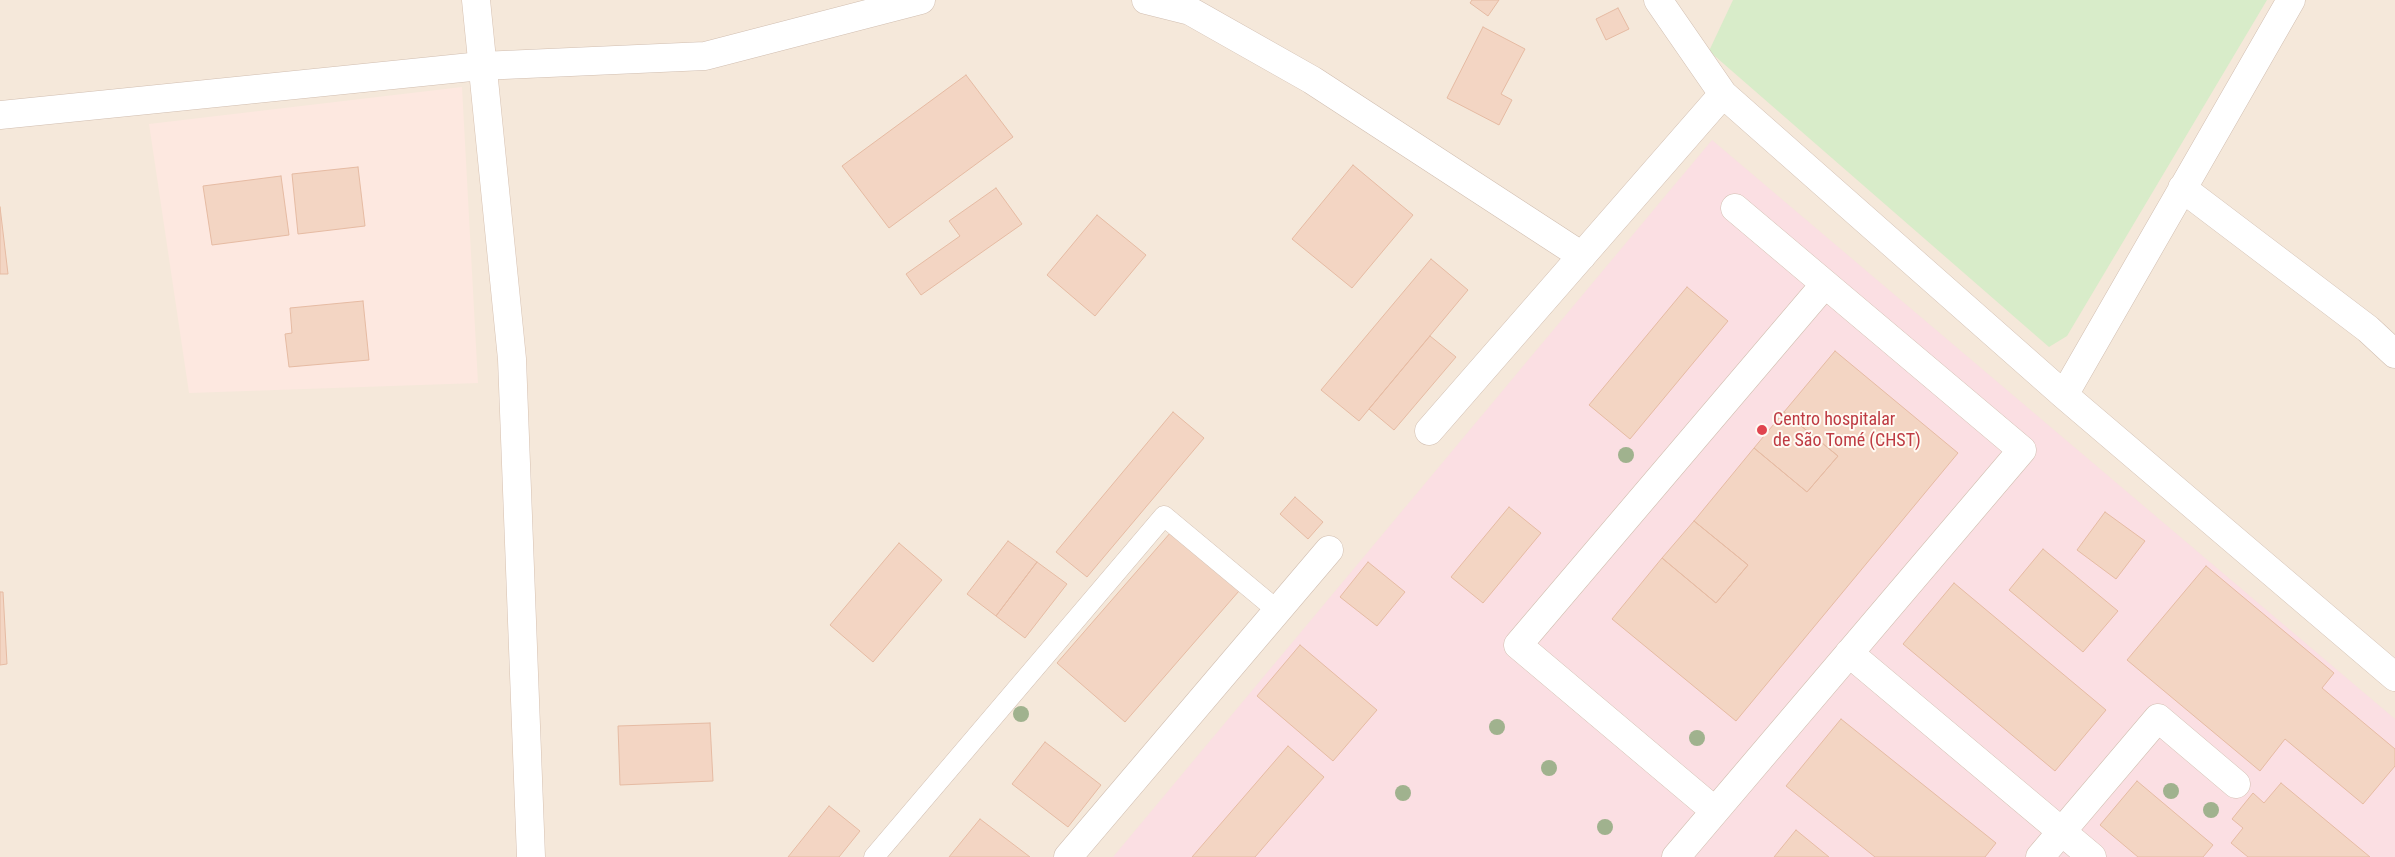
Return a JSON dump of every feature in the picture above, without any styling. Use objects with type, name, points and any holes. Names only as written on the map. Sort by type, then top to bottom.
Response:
[{"type":"street","points":[[476,0],[481,66],[512,359],[532,857]]},
{"type":"street","points":[[0,114],[481,66],[705,56],[921,0]]},
{"type":"street","points":[[1146,0],[1190,11],[1312,80],[1582,256]]},
{"type":"street","points":[[1658,0],[1723,94],[2064,395],[2395,677]]},
{"type":"street","points":[[2064,395],[2291,0]]},
{"type":"street","points":[[1429,431],[1723,94]]},
{"type":"street","points":[[2182,188],[2361,324],[2395,354]]},
{"type":"street","points":[[1676,857],[2022,450],[1735,208]]},
{"type":"street","points":[[1715,811],[1518,644],[1825,284]]},
{"type":"street","points":[[1068,857],[1329,550]]},
{"type":"street","points":[[1849,653],[2092,857]]},
{"type":"street","points":[[2040,857],[2158,718],[2236,784]]},
{"type":"lane","points":[[874,857],[1164,516],[1278,611]]},
{"type":"shaded area","points":[[0,0],[2395,0],[2395,857],[0,857]]},
{"type":"shaded area","points":[[462,87],[478,383],[189,393],[149,124]]},
{"type":"shaded area","name":"Centro hospitalar de São Tomé (CHST)","points":[[1712,140],[2395,719],[2395,857],[1113,857]]},
{"type":"green space","points":[[1733,0],[2267,0],[2067,336],[2049,347],[1709,51]]},
{"type":"building","points":[[1472,0],[1499,0],[1488,16],[1470,3]]},
{"type":"building","points":[[1618,8],[1629,29],[1606,40],[1596,19]]},
{"type":"building","points":[[1483,27],[1525,49],[1501,94],[1512,100],[1499,125],[1447,98]]},
{"type":"building","points":[[966,75],[1013,137],[889,228],[842,166]]},
{"type":"building","points":[[1353,165],[1413,215],[1352,288],[1292,239]]},
{"type":"building","points":[[358,167],[365,226],[298,234],[292,174]]},
{"type":"building","points":[[281,176],[289,235],[212,245],[203,186]]},
{"type":"building","points":[[996,188],[1022,224],[921,295],[906,274],[960,236],[949,221]]},
{"type":"building","points":[[0,207],[8,274],[0,274]]},
{"type":"building","points":[[1097,215],[1146,255],[1095,316],[1047,275]]},
{"type":"building","points":[[1431,259],[1468,290],[1359,421],[1321,390]]},
{"type":"building","points":[[1687,287],[1728,321],[1630,439],[1589,405]]},
{"type":"building","points":[[363,301],[369,360],[289,367],[285,334],[292,333],[290,308]]},
{"type":"building","points":[[1430,336],[1456,357],[1394,430],[1369,409]]},
{"type":"building","points":[[1835,351],[1958,453],[1736,721],[1612,619],[1662,558],[1716,603],[1748,565],[1694,521],[1754,448],[1807,492],[1838,456],[1784,412]]},
{"type":"building","points":[[1173,412],[1204,438],[1087,577],[1056,552]]},
{"type":"building","points":[[1784,412],[1838,456],[1807,492],[1754,448]]},
{"type":"building","points":[[1295,497],[1323,522],[1308,539],[1280,514]]},
{"type":"building","points":[[1509,507],[1541,533],[1483,603],[1451,577]]},
{"type":"building","points":[[2105,512],[2145,541],[2116,579],[2077,550]]},
{"type":"building","points":[[1694,521],[1748,565],[1716,603],[1662,558]]},
{"type":"building","points":[[1171,532],[1239,591],[1125,722],[1057,663]]},
{"type":"building","points":[[1008,541],[1037,562],[996,616],[967,594]]},
{"type":"building","points":[[899,543],[942,580],[873,662],[830,625]]},
{"type":"building","points":[[2043,549],[2118,611],[2083,652],[2009,590]]},
{"type":"building","points":[[1037,562],[1067,584],[1025,638],[996,616]]},
{"type":"building","points":[[1368,562],[1405,592],[1377,626],[1340,597]]},
{"type":"building","points":[[2206,566],[2334,673],[2322,688],[2395,749],[2395,766],[2363,804],[2285,739],[2260,771],[2127,660]]},
{"type":"building","points":[[1954,583],[2106,710],[2055,771],[1903,644]]},
{"type":"building","points":[[0,592],[3,592],[7,664],[0,665]]},
{"type":"building","points":[[1300,645],[1377,710],[1333,761],[1257,696]]},
{"type":"building","points":[[1841,719],[1996,843],[1985,857],[1875,857],[1786,786]]},
{"type":"building","points":[[710,723],[713,781],[620,785],[618,726]]},
{"type":"building","points":[[1045,742],[1101,785],[1068,827],[1012,784]]},
{"type":"building","points":[[1288,746],[1324,777],[1255,857],[1192,857]]},
{"type":"building","points":[[2137,781],[2213,845],[2203,857],[2138,857],[2100,825]]},
{"type":"building","points":[[2281,783],[2370,857],[2248,857],[2231,843],[2243,828],[2232,819],[2253,793],[2264,803]]},
{"type":"building","points":[[829,806],[860,831],[839,857],[788,857]]},
{"type":"building","points":[[980,819],[1030,857],[949,857]]},
{"type":"building","points":[[1796,830],[1829,857],[1774,857]]},
{"type":"place","name":"Centro hospitalar de São Tomé (CHST)","points":[[1762,430]]}]
